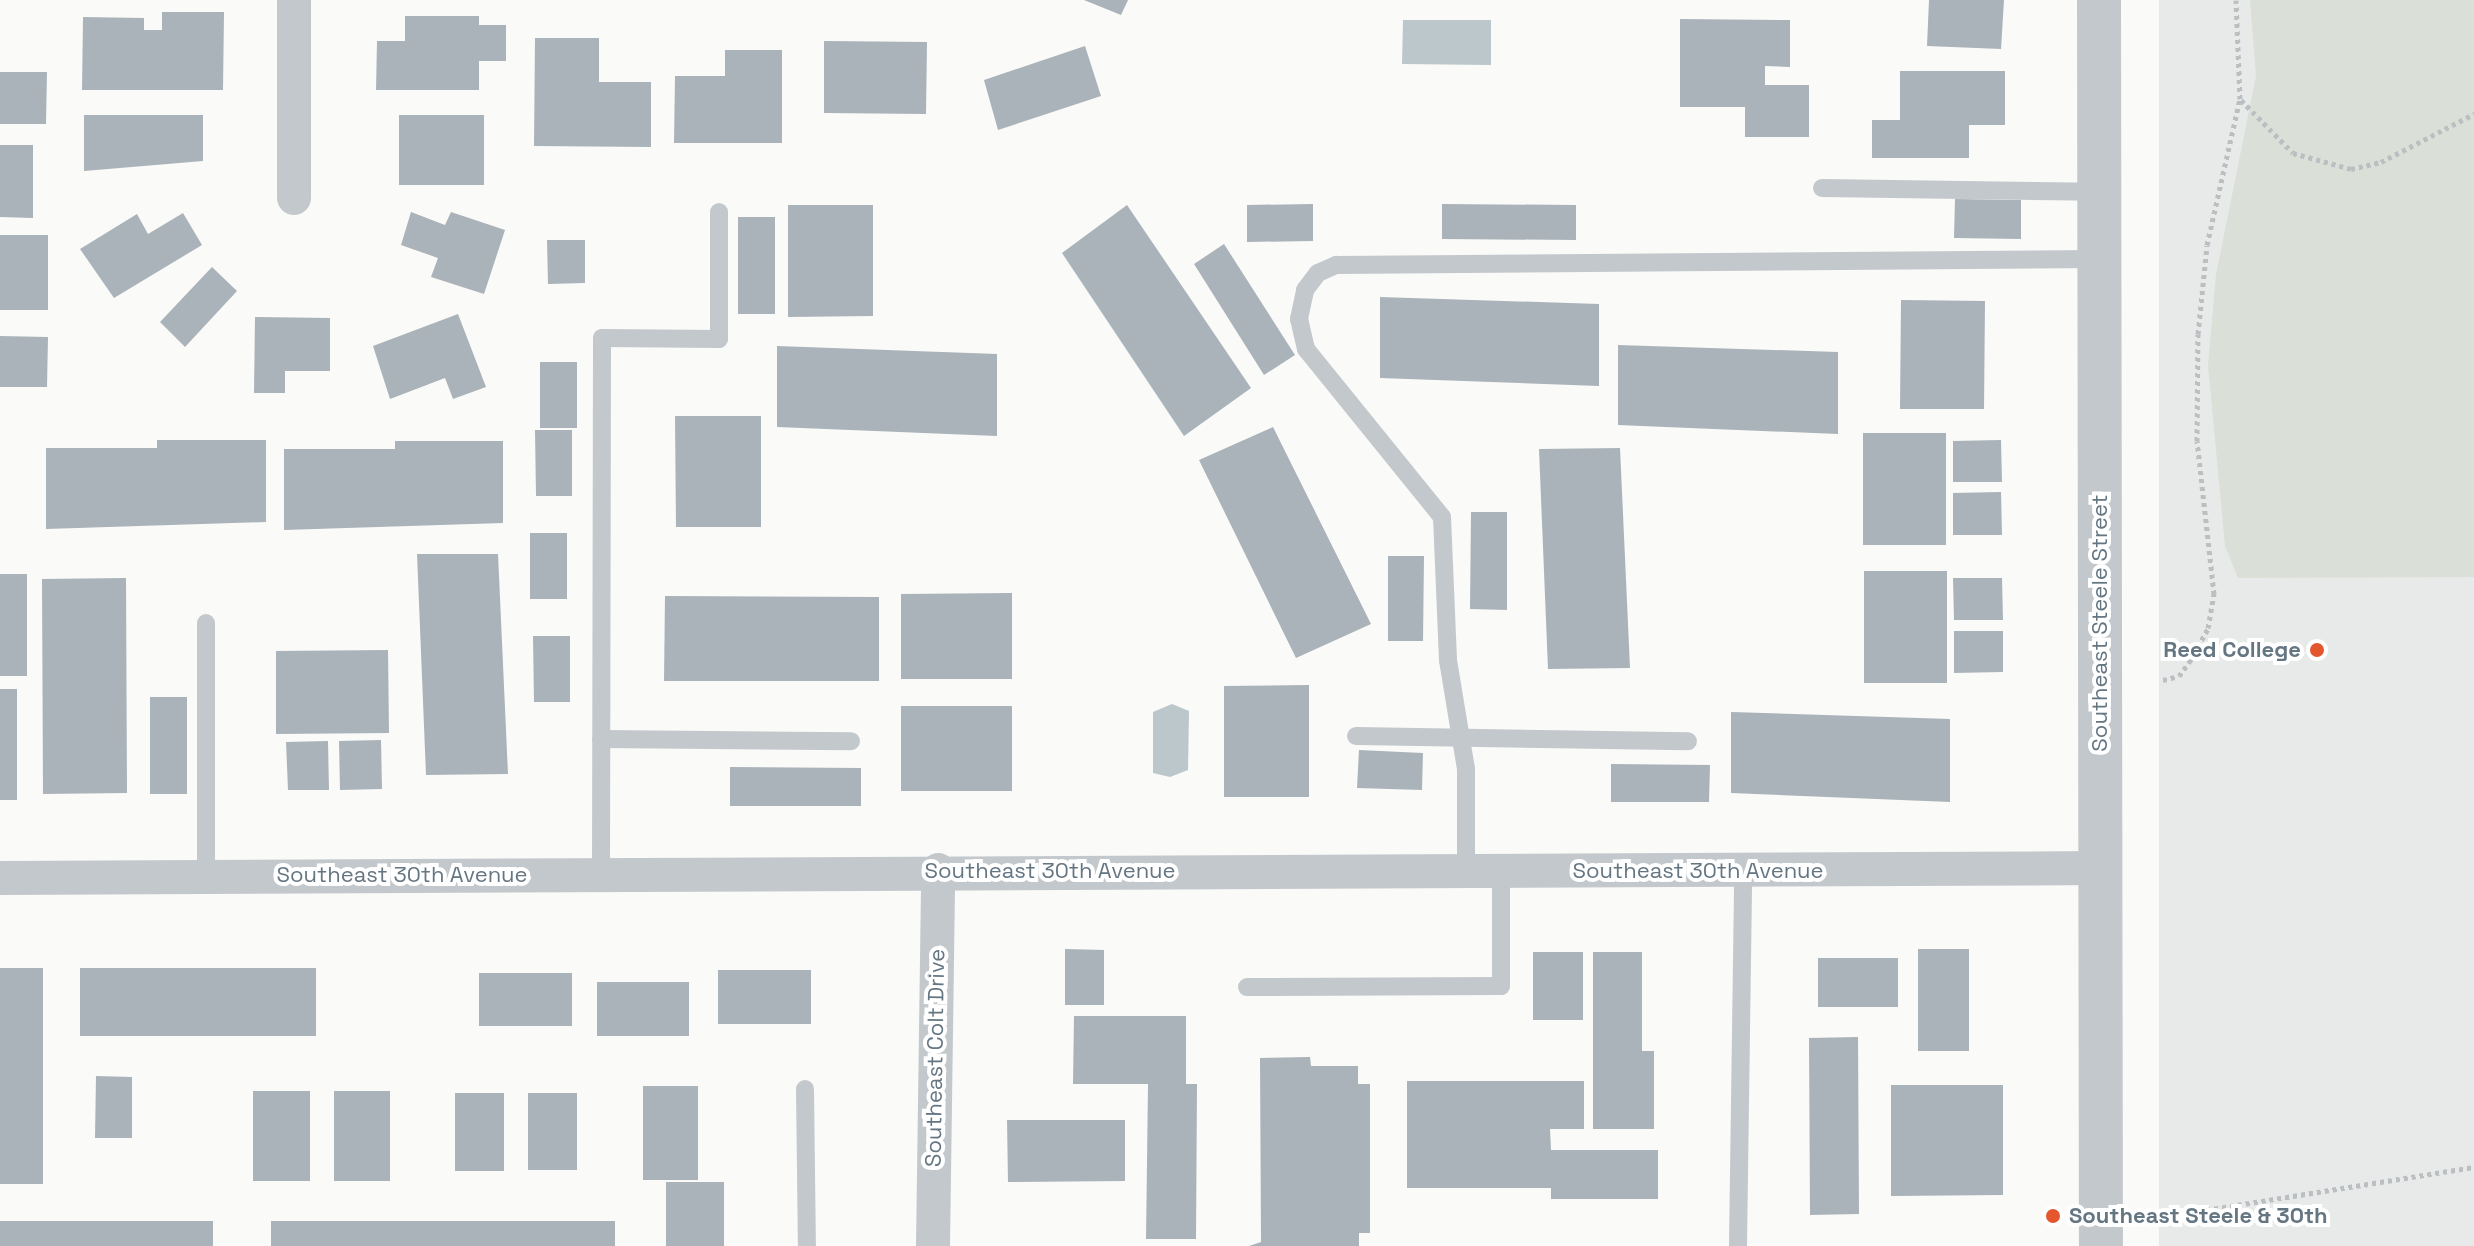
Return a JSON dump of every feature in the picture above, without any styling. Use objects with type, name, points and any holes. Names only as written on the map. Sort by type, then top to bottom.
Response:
[{"type":"street","points":[[294,0],[294,198]]},
{"type":"street","name":"Southeast Steele Street","points":[[2099,0],[2102,1233]]},
{"type":"street","name":"Southeast 30th Avenue","points":[[0,878],[938,870],[1743,872],[2100,868]]},
{"type":"street","name":"Southeast Colt Drive","points":[[933,1246],[938,870]]},
{"type":"lane","points":[[1822,188],[2098,192]]},
{"type":"lane","points":[[601,873],[602,338],[719,339],[719,212]]},
{"type":"lane","points":[[1466,871],[1442,517],[1306,349],[1299,319],[1305,290],[1318,273],[1336,265],[2099,259]]},
{"type":"lane","points":[[206,623],[206,877]]},
{"type":"lane","points":[[1356,736],[1688,741]]},
{"type":"lane","points":[[601,739],[851,741]]},
{"type":"lane","points":[[1247,987],[1501,986],[1501,871]]},
{"type":"lane","points":[[1738,1246],[1743,872]]},
{"type":"lane","points":[[805,1089],[807,1246]]},
{"type":"path","points":[[2163,680],[2179,676],[2190,661],[2208,628],[2214,594],[2197,441],[2198,334],[2207,245],[2240,99],[2236,0]]},
{"type":"path","points":[[2240,99],[2293,153],[2351,169],[2381,162],[2474,114]]},
{"type":"path","points":[[2102,1233],[2159,1219],[2474,1167]]},
{"type":"shaded area","name":"Reed College","points":[[2159,0],[2474,0],[2474,1246],[2159,1246]]},
{"type":"shaded area","points":[[2250,0],[2474,0],[2474,577],[2238,578],[2225,546],[2208,365],[2216,275],[2256,76]]},
{"type":"shaded area","points":[[1403,20],[1491,20],[1491,65],[1402,64]]},
{"type":"shaded area","points":[[1172,704],[1189,711],[1188,770],[1170,777],[1153,773],[1153,712]]},
{"type":"building","points":[[1084,0],[1128,0],[1121,15]]},
{"type":"building","points":[[1929,0],[2004,0],[2001,49],[1927,46]]},
{"type":"building","points":[[162,12],[224,12],[223,90],[82,90],[83,17],[144,18],[144,30],[162,30]]},
{"type":"building","points":[[405,16],[479,16],[479,25],[506,25],[506,61],[479,61],[479,90],[376,90],[377,41],[405,41]]},
{"type":"building","points":[[1680,19],[1790,20],[1790,67],[1765,66],[1765,85],[1809,85],[1809,137],[1745,137],[1745,107],[1680,107]]},
{"type":"building","points":[[535,38],[599,38],[599,82],[651,82],[651,147],[534,146]]},
{"type":"building","points":[[824,41],[927,42],[926,114],[824,113]]},
{"type":"building","points":[[1085,46],[1101,96],[998,130],[984,80]]},
{"type":"building","points":[[725,50],[782,50],[782,143],[674,143],[675,76],[725,76]]},
{"type":"building","points":[[1900,71],[2005,71],[2005,125],[1969,125],[1969,158],[1872,158],[1872,120],[1900,120]]},
{"type":"building","points":[[0,72],[47,72],[46,124],[0,124]]},
{"type":"building","points":[[84,115],[203,115],[203,161],[84,171]]},
{"type":"building","points":[[399,115],[484,115],[484,185],[399,185]]},
{"type":"building","points":[[0,145],[33,145],[33,218],[0,217]]},
{"type":"building","points":[[1955,199],[2021,200],[2021,239],[1954,238]]},
{"type":"building","points":[[1313,204],[1313,241],[1247,242],[1247,205]]},
{"type":"building","points":[[1442,204],[1576,205],[1576,240],[1442,239]]},
{"type":"building","points":[[788,205],[873,205],[873,316],[788,317]]},
{"type":"building","points":[[1127,205],[1251,388],[1184,436],[1062,253]]},
{"type":"building","points":[[411,212],[445,225],[451,212],[505,230],[484,294],[431,277],[438,258],[401,245]]},
{"type":"building","points":[[183,213],[202,245],[114,298],[80,249],[137,214],[148,234]]},
{"type":"building","points":[[738,217],[775,217],[775,314],[738,314]]},
{"type":"building","points":[[0,235],[48,235],[48,310],[0,310]]},
{"type":"building","points":[[547,240],[585,240],[585,283],[548,284]]},
{"type":"building","points":[[1224,244],[1295,355],[1264,375],[1194,264]]},
{"type":"building","points":[[212,267],[237,291],[185,347],[160,322]]},
{"type":"building","points":[[1380,297],[1599,304],[1599,386],[1380,378]]},
{"type":"building","points":[[1901,300],[1985,301],[1984,409],[1900,409]]},
{"type":"building","points":[[458,314],[486,387],[453,399],[445,378],[390,399],[373,346]]},
{"type":"building","points":[[255,317],[330,318],[330,371],[285,371],[285,393],[254,393]]},
{"type":"building","points":[[0,336],[48,337],[47,387],[0,387]]},
{"type":"building","points":[[1618,345],[1838,352],[1838,434],[1618,425]]},
{"type":"building","points":[[777,346],[997,354],[997,436],[777,427]]},
{"type":"building","points":[[540,362],[577,362],[577,428],[540,428]]},
{"type":"building","points":[[675,416],[761,416],[761,527],[676,527]]},
{"type":"building","points":[[1273,427],[1371,624],[1296,658],[1199,460]]},
{"type":"building","points":[[535,430],[572,430],[572,496],[536,496]]},
{"type":"building","points":[[1863,433],[1946,433],[1946,545],[1863,545]]},
{"type":"building","points":[[157,440],[266,440],[266,522],[46,529],[46,448],[157,448]]},
{"type":"building","points":[[2001,440],[2002,482],[1953,482],[1953,441]]},
{"type":"building","points":[[395,441],[503,441],[503,523],[284,530],[284,449],[395,449]]},
{"type":"building","points":[[1620,448],[1630,668],[1548,669],[1539,449]]},
{"type":"building","points":[[2001,492],[2002,535],[1953,535],[1953,493]]},
{"type":"building","points":[[1471,512],[1507,512],[1507,610],[1470,609]]},
{"type":"building","points":[[530,533],[567,533],[567,599],[530,599]]},
{"type":"building","points":[[417,554],[498,554],[508,774],[426,775]]},
{"type":"building","points":[[1388,556],[1424,556],[1423,641],[1388,641]]},
{"type":"building","points":[[1864,571],[1947,571],[1947,683],[1864,683]]},
{"type":"building","points":[[0,574],[27,574],[27,676],[0,676]]},
{"type":"building","points":[[126,578],[127,793],[43,794],[42,579]]},
{"type":"building","points":[[1953,578],[2002,578],[2003,620],[1954,620]]},
{"type":"building","points":[[1012,593],[1012,679],[901,679],[901,594]]},
{"type":"building","points":[[665,596],[879,597],[879,681],[664,681]]},
{"type":"building","points":[[1954,631],[2003,631],[2003,672],[1954,673]]},
{"type":"building","points":[[533,636],[570,636],[570,702],[534,702]]},
{"type":"building","points":[[388,650],[389,733],[276,734],[276,651]]},
{"type":"building","points":[[1309,685],[1309,797],[1224,797],[1224,686]]},
{"type":"building","points":[[0,689],[17,689],[17,800],[0,800]]},
{"type":"building","points":[[150,697],[187,697],[187,794],[150,794]]},
{"type":"building","points":[[901,706],[1012,706],[1012,791],[901,791]]},
{"type":"building","points":[[1731,712],[1950,719],[1950,802],[1731,793]]},
{"type":"building","points":[[381,740],[382,789],[340,790],[339,741]]},
{"type":"building","points":[[328,741],[329,790],[288,790],[286,742]]},
{"type":"building","points":[[1359,750],[1423,753],[1422,790],[1357,788]]},
{"type":"building","points":[[1611,764],[1710,765],[1709,802],[1611,802]]},
{"type":"building","points":[[730,767],[861,768],[861,806],[730,806]]},
{"type":"building","points":[[1065,949],[1104,950],[1104,1005],[1065,1005]]},
{"type":"building","points":[[1918,949],[1969,949],[1969,1051],[1918,1051]]},
{"type":"building","points":[[1533,952],[1583,952],[1583,1020],[1533,1020]]},
{"type":"building","points":[[1593,952],[1642,952],[1642,1051],[1654,1051],[1654,1129],[1593,1129]]},
{"type":"building","points":[[1818,958],[1898,958],[1898,1007],[1818,1007]]},
{"type":"building","points":[[0,968],[43,968],[43,1184],[0,1184]]},
{"type":"building","points":[[80,968],[316,968],[316,1036],[80,1036]]},
{"type":"building","points":[[718,970],[811,970],[811,1024],[718,1024]]},
{"type":"building","points":[[479,973],[572,973],[572,1026],[479,1026]]},
{"type":"building","points":[[597,982],[689,982],[689,1036],[597,1036]]},
{"type":"building","points":[[1074,1016],[1186,1016],[1186,1084],[1197,1084],[1196,1239],[1146,1239],[1148,1084],[1073,1084]]},
{"type":"building","points":[[1858,1037],[1859,1214],[1810,1215],[1809,1038]]},
{"type":"building","points":[[1310,1057],[1311,1066],[1358,1066],[1358,1084],[1370,1084],[1370,1233],[1359,1233],[1359,1246],[1249,1246],[1261,1242],[1260,1058]]},
{"type":"building","points":[[96,1076],[132,1077],[132,1138],[95,1138]]},
{"type":"building","points":[[1407,1081],[1584,1081],[1584,1129],[1550,1129],[1551,1150],[1658,1150],[1658,1199],[1551,1199],[1551,1188],[1407,1188]]},
{"type":"building","points":[[1891,1085],[2003,1085],[2003,1195],[1891,1196]]},
{"type":"building","points":[[643,1086],[698,1086],[698,1180],[643,1180]]},
{"type":"building","points":[[253,1091],[310,1091],[310,1181],[253,1181]]},
{"type":"building","points":[[334,1091],[390,1091],[390,1181],[334,1181]]},
{"type":"building","points":[[455,1093],[504,1093],[504,1171],[455,1171]]},
{"type":"building","points":[[528,1093],[577,1093],[577,1170],[528,1170]]},
{"type":"building","points":[[1007,1120],[1125,1120],[1125,1181],[1008,1182]]},
{"type":"building","points":[[666,1182],[724,1182],[724,1246],[666,1246]]},
{"type":"building","points":[[0,1221],[213,1221],[213,1246],[0,1246]]},
{"type":"building","points":[[271,1221],[615,1221],[615,1246],[271,1246]]},
{"type":"place","name":"Reed College","points":[[2317,650]]},
{"type":"place","name":"Southeast Steele & 30th","points":[[2053,1216]]}]
